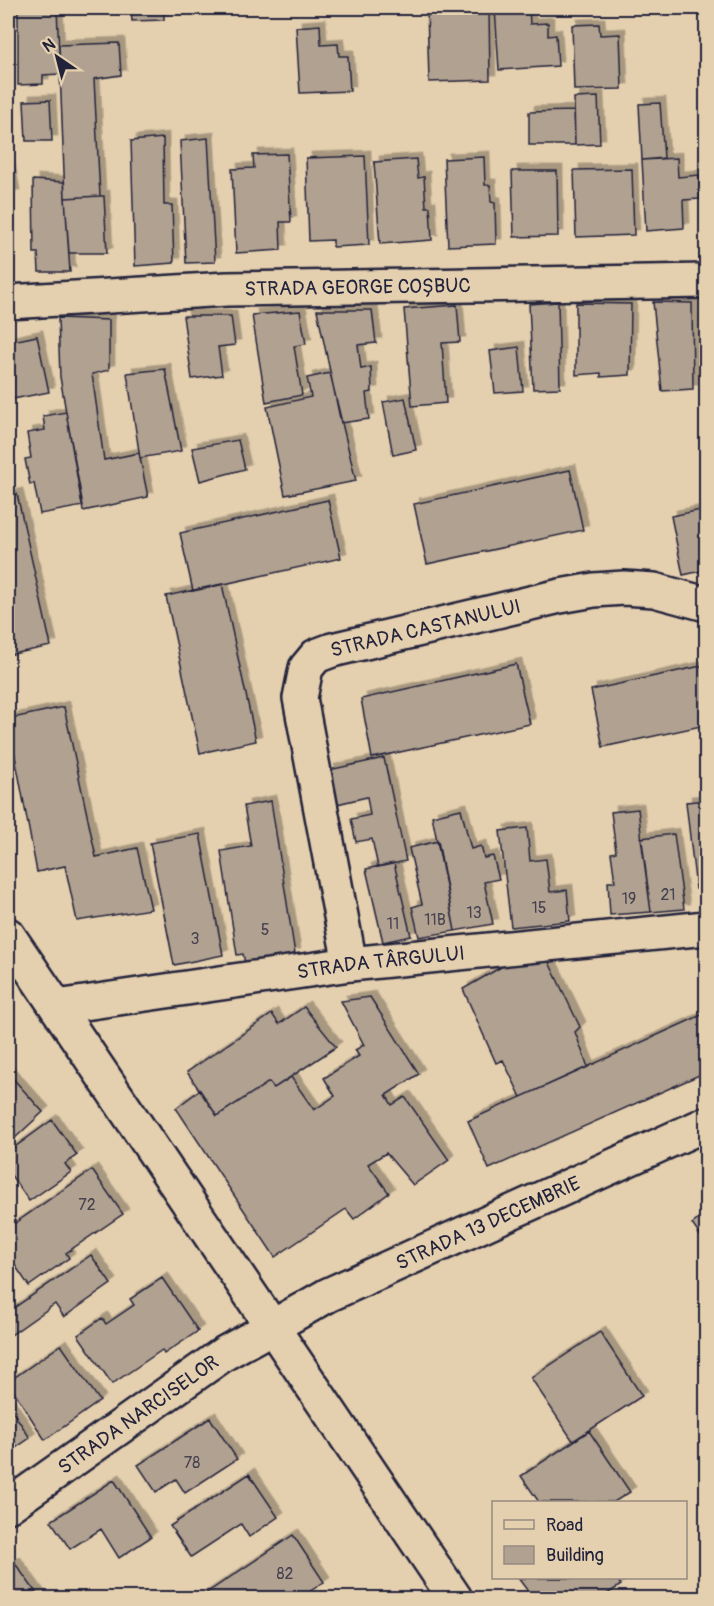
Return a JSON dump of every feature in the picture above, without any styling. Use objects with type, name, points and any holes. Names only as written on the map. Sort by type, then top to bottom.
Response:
[{"type":"street","name":"STRADA GEORGE COȘBUC","points":[[8,302],[227,289],[706,280]]},
{"type":"street","name":"STRADA CASTANULUI","points":[[350,964],[300,698],[306,668],[316,656],[404,631],[594,590],[624,588],[654,590],[706,604]]},
{"type":"street","name":"STRADA TÂRGULUI","points":[[57,1007],[350,964],[706,928]]},
{"type":"street","points":[[8,935],[455,1599]]},
{"type":"street","name":"STRADA 13 DECEMBRIE","points":[[272,1327],[328,1295],[706,1124]]},
{"type":"street","name":"STRADA NARCISELOR","points":[[8,1506],[225,1353],[272,1327]]},
{"type":"building","points":[[131,8],[164,8],[164,20],[132,21]]},
{"type":"building","points":[[427,8],[489,8],[490,80],[429,82]]},
{"type":"building","points":[[495,8],[529,8],[530,24],[548,23],[548,36],[556,35],[558,66],[499,70]]},
{"type":"building","points":[[18,9],[57,9],[60,74],[43,75],[43,84],[18,85]]},
{"type":"building","points":[[599,24],[600,35],[620,34],[622,89],[574,90],[572,25]]},
{"type":"building","points":[[320,25],[321,45],[338,44],[339,56],[348,56],[350,91],[300,93],[296,27]]},
{"type":"building","points":[[119,43],[121,75],[94,79],[100,196],[65,198],[59,45]]},
{"type":"building","points":[[598,97],[600,144],[575,145],[574,98]]},
{"type":"building","points":[[50,100],[52,141],[26,141],[24,101]]},
{"type":"building","points":[[660,103],[664,158],[642,160],[639,104]]},
{"type":"building","points":[[574,111],[575,145],[529,145],[529,112]]},
{"type":"building","points":[[163,138],[164,205],[172,205],[174,263],[135,266],[131,141]]},
{"type":"building","points":[[208,138],[215,262],[186,263],[180,141]]},
{"type":"building","points":[[704,151],[706,151],[706,251]]},
{"type":"building","points":[[287,154],[291,222],[280,222],[281,250],[236,253],[232,169],[254,168],[253,155]]},
{"type":"building","points":[[365,156],[369,245],[333,247],[333,240],[309,241],[306,158]]},
{"type":"building","points":[[484,157],[485,185],[490,185],[491,202],[495,203],[496,244],[448,246],[444,159]]},
{"type":"building","points":[[677,158],[678,177],[699,175],[700,199],[683,200],[684,228],[646,231],[642,160]]},
{"type":"building","points":[[416,159],[418,178],[424,177],[426,207],[430,207],[432,240],[380,244],[374,162]]},
{"type":"building","points":[[8,163],[14,195],[8,196]]},
{"type":"building","points":[[632,169],[634,235],[576,237],[574,170]]},
{"type":"building","points":[[512,171],[557,171],[558,236],[514,237]]},
{"type":"building","points":[[33,180],[64,182],[70,272],[39,272],[38,253],[34,253]]},
{"type":"building","points":[[104,196],[107,253],[69,253],[65,198]]},
{"type":"building","points":[[558,302],[560,388],[533,389],[529,304]]},
{"type":"building","points":[[653,302],[692,303],[693,389],[662,391]]},
{"type":"building","points":[[576,303],[631,304],[630,375],[601,377],[601,373],[576,375]]},
{"type":"building","points":[[457,305],[460,342],[442,343],[446,403],[412,406],[404,309]]},
{"type":"building","points":[[317,310],[372,310],[376,343],[358,345],[361,369],[371,367],[372,392],[366,393],[369,419],[341,423]]},
{"type":"building","points":[[300,311],[306,344],[294,346],[302,395],[266,402],[252,315]]},
{"type":"building","points":[[183,316],[231,316],[235,345],[218,347],[222,375],[192,379]]},
{"type":"building","points":[[58,318],[109,320],[109,370],[92,374],[104,460],[139,453],[148,497],[83,511],[60,377]]},
{"type":"building","points":[[37,336],[49,392],[8,400],[8,342]]},
{"type":"building","points":[[519,347],[523,391],[495,393],[490,351]]},
{"type":"building","points":[[165,369],[181,451],[140,458],[127,373]]},
{"type":"building","points":[[330,373],[356,481],[285,495],[267,407],[311,397],[307,378]]},
{"type":"building","points":[[405,398],[416,450],[393,455],[383,402]]},
{"type":"building","points":[[66,412],[83,506],[40,514],[34,483],[30,485],[25,459],[31,458],[27,433],[45,430],[43,416]]},
{"type":"building","points":[[238,440],[245,469],[200,481],[192,448]]},
{"type":"building","points":[[570,470],[583,530],[427,564],[414,504]]},
{"type":"building","points":[[17,494],[51,646],[8,655],[8,496]]},
{"type":"building","points":[[328,500],[341,558],[193,591],[180,533]]},
{"type":"building","points":[[706,509],[706,570],[683,575],[671,516]]},
{"type":"building","points":[[222,584],[256,741],[200,753],[166,596]]},
{"type":"building","points":[[516,664],[530,724],[372,758],[361,699]]},
{"type":"building","points":[[706,665],[706,725],[603,747],[591,690]]},
{"type":"building","points":[[64,707],[96,857],[137,848],[151,909],[77,921],[65,866],[37,872],[8,719]]},
{"type":"building","points":[[384,758],[406,861],[378,867],[372,839],[356,842],[351,819],[370,815],[367,797],[337,804],[329,770]]},
{"type":"building","points":[[706,800],[706,888],[696,889],[686,802]]},
{"type":"building","points":[[271,801],[295,954],[245,963],[243,954],[237,955],[221,851],[251,846],[244,806]]},
{"type":"building","points":[[461,809],[471,849],[481,846],[484,858],[493,856],[499,879],[484,882],[493,924],[455,931],[432,816]]},
{"type":"building","points":[[638,809],[651,912],[610,915],[608,882],[615,882],[611,853],[616,852],[611,812]]},
{"type":"building","points":[[527,828],[530,861],[546,859],[550,892],[567,890],[570,921],[511,927],[500,831]]},
{"type":"building","points":[[200,834],[223,955],[174,965],[150,843]]},
{"type":"building","points":[[674,834],[684,909],[651,912],[641,838]]},
{"type":"building","points":[[438,841],[455,931],[419,937],[412,907],[422,904],[409,848]]},
{"type":"building","points":[[394,863],[411,936],[383,942],[366,869]]},
{"type":"building","points":[[545,954],[580,1027],[575,1032],[588,1067],[521,1097],[503,1060],[496,1063],[463,989],[503,966]]},
{"type":"building","points":[[370,997],[419,1074],[386,1095],[392,1105],[405,1097],[449,1160],[413,1185],[386,1153],[368,1164],[389,1193],[354,1219],[346,1209],[275,1257],[176,1108],[200,1090],[217,1116],[269,1082],[274,1088],[291,1077],[314,1110],[335,1096],[324,1078],[359,1056],[355,1050],[364,1045],[341,1001]]},
{"type":"building","points":[[304,1007],[336,1047],[274,1088],[269,1082],[217,1116],[187,1072],[272,1014],[279,1024]]},
{"type":"building","points":[[706,1013],[706,1072],[489,1169],[468,1121]]},
{"type":"building","points":[[8,1073],[43,1112],[14,1139],[8,1132]]},
{"type":"building","points":[[52,1120],[77,1155],[65,1164],[71,1172],[29,1201],[8,1171],[8,1152]]},
{"type":"building","points":[[92,1170],[123,1214],[66,1253],[69,1258],[29,1286],[8,1255],[8,1228]]},
{"type":"building","points":[[706,1214],[706,1244],[692,1224]]},
{"type":"building","points":[[91,1255],[111,1284],[64,1317],[55,1304],[8,1337],[8,1312]]},
{"type":"building","points":[[162,1278],[198,1331],[164,1354],[162,1350],[112,1384],[78,1335],[102,1318],[106,1324],[134,1305],[130,1299]]},
{"type":"building","points":[[600,1332],[642,1396],[573,1441],[531,1378]]},
{"type":"building","points":[[61,1345],[100,1401],[45,1440],[8,1382]]},
{"type":"building","points":[[8,1404],[30,1438],[8,1453]]},
{"type":"building","points":[[210,1418],[237,1459],[185,1493],[176,1479],[156,1492],[138,1465]]},
{"type":"building","points":[[589,1431],[630,1492],[616,1501],[538,1501],[521,1476]]},
{"type":"building","points":[[249,1474],[278,1517],[249,1537],[241,1524],[191,1557],[170,1526]]},
{"type":"building","points":[[114,1480],[151,1537],[119,1558],[101,1529],[70,1549],[51,1521]]},
{"type":"building","points":[[293,1535],[324,1582],[300,1598],[270,1598],[269,1596],[265,1598],[199,1598]]},
{"type":"building","points":[[14,1562],[40,1598],[8,1598],[8,1567]]},
{"type":"building","points":[[519,1579],[617,1579],[621,1585],[601,1598],[533,1598]]}]
